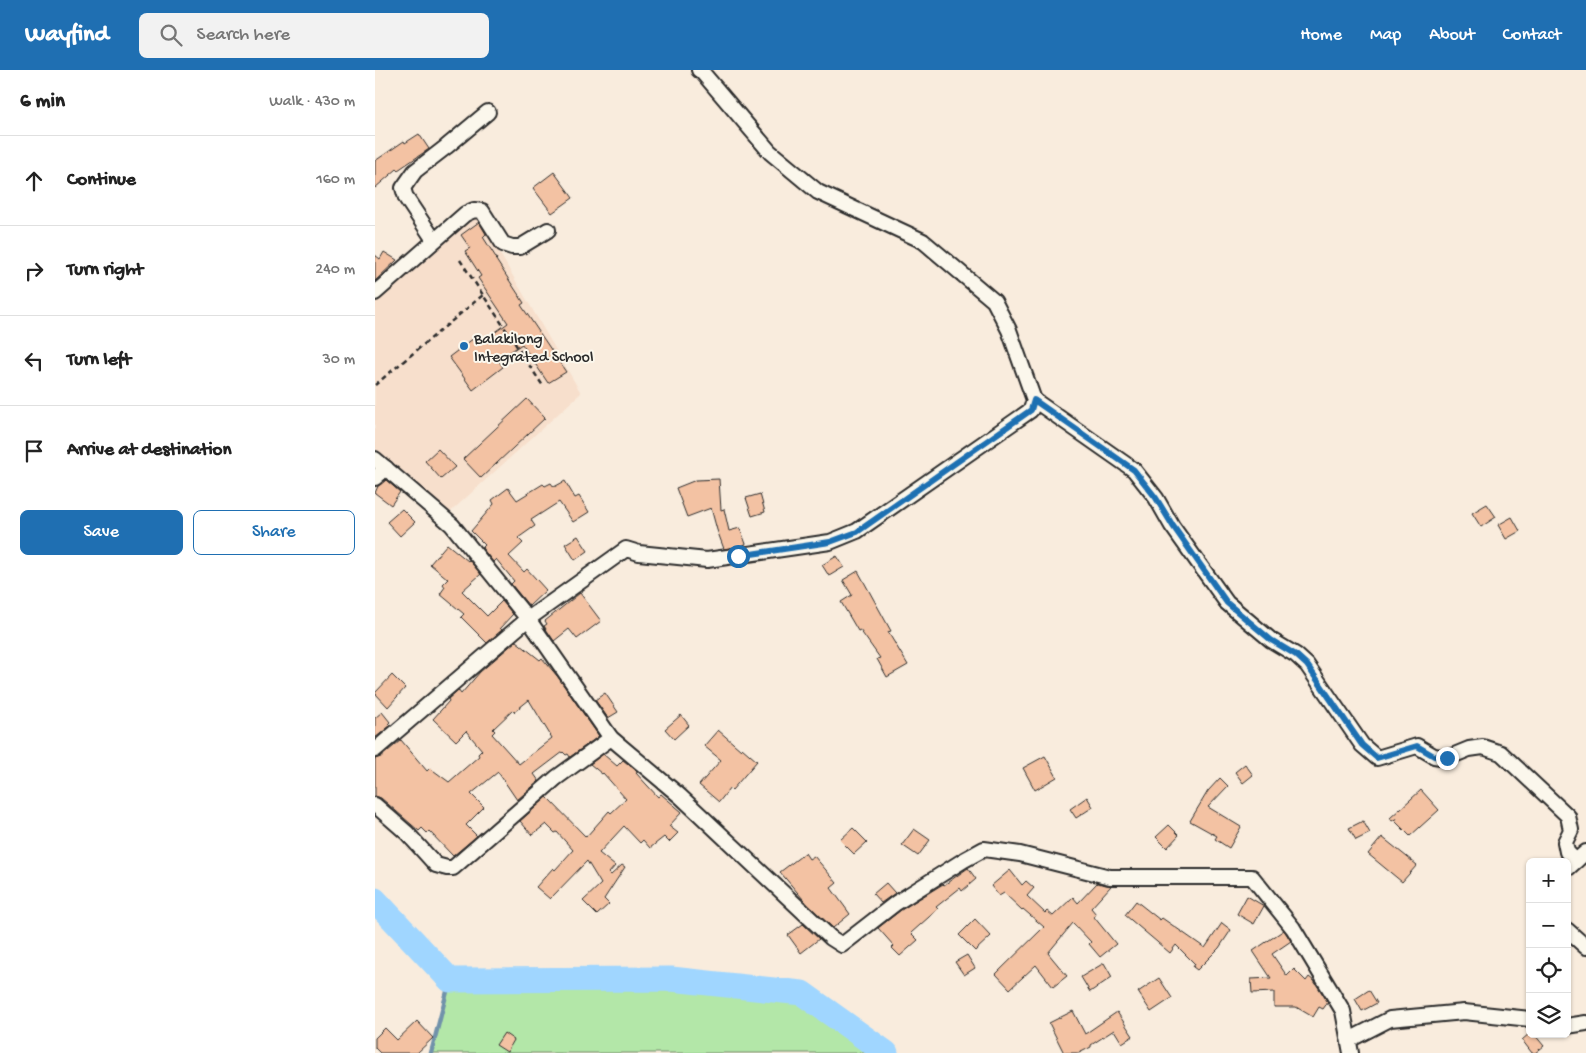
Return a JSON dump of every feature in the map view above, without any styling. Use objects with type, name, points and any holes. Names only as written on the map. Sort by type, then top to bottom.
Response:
[{"type":"street","points":[[699,70],[703,72],[770,152],[818,192],[923,241],[994,301],[1009,330],[1034,400],[1134,470],[1156,498],[1173,526],[1227,603],[1271,640],[1296,655],[1307,665],[1362,745],[1377,758],[1417,746],[1434,756],[1447,758],[1469,749],[1483,747],[1501,752],[1568,816],[1571,830],[1565,842],[1569,858]]},
{"type":"street","points":[[434,240],[406,198],[403,188],[415,170],[446,148],[488,112]]},
{"type":"street","points":[[375,293],[434,240],[465,214],[473,210],[482,211],[503,244],[512,247],[520,247],[548,230]]},
{"type":"street","points":[[375,750],[528,619],[626,550],[707,560],[830,542],[857,532],[1031,410],[1034,400]]},
{"type":"street","points":[[375,459],[452,525],[528,619],[611,738],[680,796],[831,938],[842,945],[896,903],[984,849],[1020,854],[1110,877],[1252,877],[1293,928],[1343,1011],[1350,1047],[1390,1019],[1464,1012],[1526,1019]]},
{"type":"street","points":[[375,478],[386,468]]},
{"type":"street","points":[[375,805],[407,833],[436,865],[453,868],[556,778],[611,738]]},
{"type":"street","points":[[1571,865],[1586,852]]},
{"type":"street","points":[[1571,934],[1586,947]]},
{"type":"street","points":[[1571,1025],[1586,1023]]},
{"type":"path","points":[[459,260],[543,386]]},
{"type":"path","points":[[375,385],[483,295]]},
{"type":"shaded area","name":"Balakilong Integrated School","points":[[478,216],[581,393],[447,515],[375,448],[375,298],[453,233]]},
{"type":"green space","points":[[671,979],[802,993],[882,1053],[431,1053],[450,980]]},
{"type":"building","points":[[419,134],[429,149],[397,169],[375,188],[375,161],[404,141],[405,143]]},
{"type":"building","points":[[554,172],[573,198],[552,213],[533,188]]},
{"type":"building","points":[[479,222],[486,234],[483,237],[524,303],[521,305],[566,372],[548,383],[522,344],[498,360],[503,367],[473,390],[449,357],[478,335],[483,341],[508,323],[478,278],[481,276],[465,251],[470,248],[461,235]]},
{"type":"building","points":[[384,252],[397,260],[375,281],[375,255],[380,259]]},
{"type":"building","points":[[527,399],[545,418],[481,478],[463,459]]},
{"type":"building","points":[[438,449],[455,467],[441,479],[425,461]]},
{"type":"building","points":[[719,479],[721,510],[724,509],[729,531],[740,528],[746,544],[724,549],[711,508],[687,517],[676,488],[696,480]]},
{"type":"building","points":[[386,480],[400,492],[391,505],[375,493],[378,486]]},
{"type":"building","points":[[565,481],[575,498],[579,496],[589,512],[573,522],[559,502],[531,520],[535,526],[518,538],[523,543],[509,556],[524,572],[527,569],[546,590],[529,606],[511,584],[514,581],[496,559],[493,562],[482,548],[485,545],[471,531],[494,504],[492,500],[508,488],[517,500],[543,484],[545,486],[551,483],[554,487]]},
{"type":"building","points":[[760,494],[765,512],[752,516],[746,498]]},
{"type":"building","points":[[1487,504],[1496,517],[1481,527],[1472,513]]},
{"type":"building","points":[[402,509],[415,522],[400,536],[387,522]]},
{"type":"building","points":[[1512,517],[1520,531],[1506,539],[1498,525]]},
{"type":"building","points":[[578,536],[588,551],[575,560],[565,544]]},
{"type":"building","points":[[447,544],[469,560],[481,574],[462,591],[487,616],[502,601],[513,614],[500,628],[502,630],[487,643],[461,617],[464,614],[440,594],[445,587],[443,584],[448,579],[430,564]]},
{"type":"building","points":[[837,556],[844,567],[829,576],[822,565]]},
{"type":"building","points":[[858,571],[891,631],[888,632],[908,665],[887,677],[877,659],[880,658],[860,630],[858,631],[841,602],[852,595],[843,580]]},
{"type":"building","points":[[580,593],[601,621],[577,639],[569,629],[554,641],[544,626],[547,624],[545,621]]},
{"type":"building","points":[[516,641],[540,660],[542,658],[558,677],[599,736],[570,757],[563,752],[534,774],[539,781],[517,800],[498,772],[471,794],[484,807],[466,825],[477,836],[453,856],[429,831],[427,833],[422,828],[419,831],[381,798],[375,796],[375,759],[381,757],[401,740],[427,771],[430,768],[449,782],[479,756],[478,754],[482,750],[466,731],[456,741],[433,719],[449,701],[448,699],[458,690],[461,694],[480,672]],"holes":[[[529,700],[552,738],[519,764],[492,734],[495,731],[493,729],[513,710],[514,712]]]},
{"type":"building","points":[[392,675],[405,688],[388,707],[375,693]]},
{"type":"building","points":[[605,693],[618,712],[608,718],[595,700]]},
{"type":"building","points":[[382,712],[390,722],[388,724],[390,726],[375,738],[375,718]]},
{"type":"building","points":[[681,715],[689,725],[674,739],[665,729]]},
{"type":"building","points":[[718,730],[757,761],[719,802],[699,785],[721,760],[704,746]]},
{"type":"building","points":[[603,754],[617,766],[623,760],[638,772],[636,773],[658,797],[661,794],[682,812],[669,826],[678,833],[669,842],[664,837],[650,848],[643,840],[640,843],[624,826],[599,853],[615,866],[609,873],[611,875],[622,865],[625,867],[604,899],[609,904],[597,915],[583,901],[601,884],[587,861],[550,899],[536,887],[573,850],[557,832],[555,833],[546,824],[532,835],[520,821],[547,797],[586,837],[609,811],[611,813],[626,799],[603,773],[590,764]]},
{"type":"building","points":[[1045,756],[1057,777],[1035,790],[1023,768]]},
{"type":"building","points":[[1245,764],[1253,775],[1243,783],[1235,772]]},
{"type":"building","points":[[1220,778],[1228,786],[1208,807],[1241,827],[1229,848],[1215,839],[1217,836],[1190,821],[1208,791]]},
{"type":"building","points":[[1421,790],[1439,810],[1410,836],[1395,821],[1397,818],[1392,821],[1390,818]]},
{"type":"building","points":[[1087,797],[1093,807],[1076,818],[1070,809]]},
{"type":"building","points":[[1363,821],[1370,833],[1356,840],[1349,828]]},
{"type":"building","points":[[1169,825],[1179,835],[1167,848],[1156,837]]},
{"type":"building","points":[[853,828],[867,842],[854,854],[840,840]]},
{"type":"building","points":[[914,829],[930,840],[918,856],[902,845]]},
{"type":"building","points":[[1382,837],[1417,865],[1402,882],[1368,854]]},
{"type":"building","points":[[805,853],[809,859],[814,856],[837,883],[831,888],[850,914],[833,928],[809,906],[780,872]]},
{"type":"building","points":[[968,868],[976,879],[962,891],[960,888],[936,907],[938,909],[911,933],[918,940],[900,956],[878,928],[901,910],[944,885]]},
{"type":"building","points":[[1010,870],[1022,885],[1026,881],[1034,888],[1027,896],[1045,913],[1047,911],[1053,916],[1073,897],[1078,903],[1097,883],[1111,886],[1091,908],[1096,914],[1094,917],[1116,944],[1100,957],[1089,944],[1091,942],[1073,923],[1048,953],[1067,976],[1053,987],[1036,965],[1010,989],[996,974],[1044,927],[1004,893],[999,896],[991,886]]},
{"type":"building","points":[[886,883],[895,893],[881,903],[873,894]]},
{"type":"building","points":[[1247,896],[1264,906],[1254,924],[1237,914]]},
{"type":"building","points":[[1136,901],[1160,920],[1162,918],[1205,948],[1222,923],[1231,930],[1219,948],[1197,970],[1193,967],[1195,964],[1176,945],[1170,953],[1125,915]]},
{"type":"building","points":[[975,919],[991,936],[975,951],[959,935]]},
{"type":"building","points":[[803,924],[819,939],[801,953],[788,935]]},
{"type":"building","points":[[1284,930],[1291,941],[1272,954],[1287,976],[1294,969],[1306,981],[1309,977],[1314,981],[1328,1002],[1323,1009],[1319,1007],[1313,1017],[1296,1007],[1274,1007],[1274,992],[1252,993],[1251,979],[1271,978],[1253,951]]},
{"type":"building","points":[[967,955],[975,968],[964,975],[955,962]]},
{"type":"building","points":[[1104,963],[1112,977],[1090,992],[1081,977]]},
{"type":"building","points":[[1159,978],[1172,998],[1151,1012],[1138,992]]},
{"type":"building","points":[[1369,990],[1377,1003],[1362,1011],[1355,999]]},
{"type":"building","points":[[1073,1011],[1085,1034],[1117,1012],[1133,1036],[1122,1043],[1114,1030],[1091,1045],[1091,1047],[1079,1053],[1064,1053],[1049,1023]]},
{"type":"building","points":[[417,1021],[433,1038],[417,1053],[380,1053],[375,1048],[375,1038],[385,1028],[397,1040]]},
{"type":"building","points":[[504,1033],[514,1040],[507,1052],[496,1045]]},
{"type":"building","points":[[1526,1036],[1537,1038],[1544,1046],[1535,1053],[1532,1053],[1522,1040]]},
{"type":"waterway","points":[[375,900],[450,980],[671,979],[802,993],[886,1053]]},
{"type":"waterway","points":[[431,1053],[450,980]]},
{"type":"place","name":"Balakilong Integrated School","points":[[464,346]]},
{"type":"route","points":[[738,556],[830,542],[857,532],[1031,410],[1034,400],[1134,470],[1156,498],[1173,526],[1227,603],[1271,640],[1296,655],[1307,665],[1362,745],[1377,758],[1417,746],[1434,756],[1447,758]]}]
